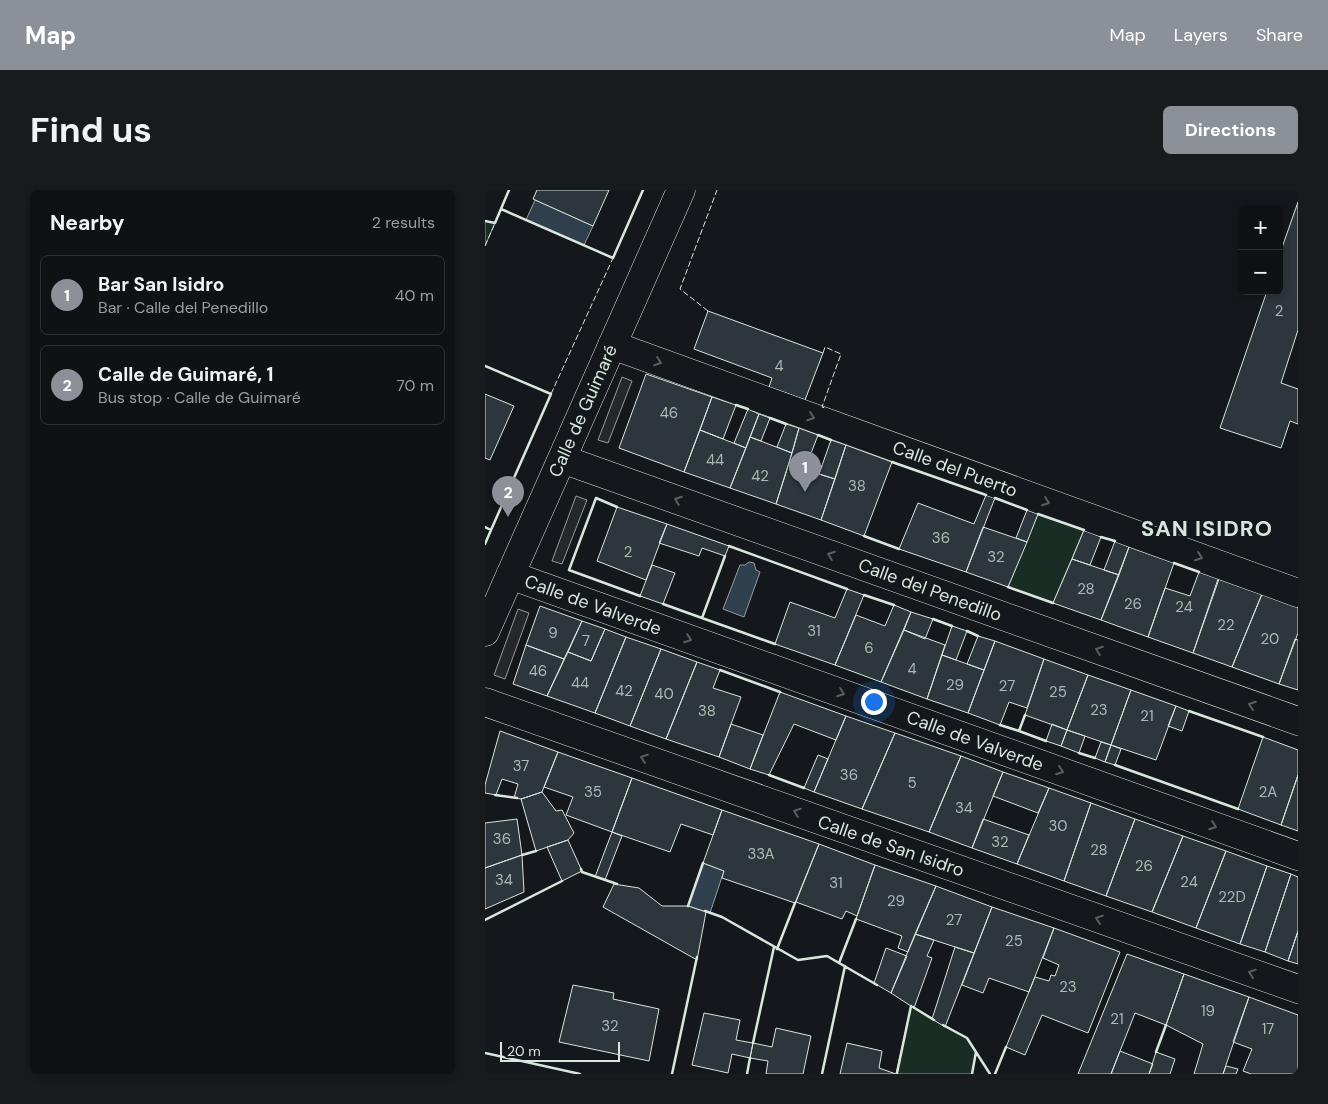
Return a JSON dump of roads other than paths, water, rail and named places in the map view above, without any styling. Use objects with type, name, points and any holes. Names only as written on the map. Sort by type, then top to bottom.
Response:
[{"type":"street","name":"Calle de Guimaré","points":[[485,632],[681,190]]},
{"type":"street","name":"Calle del Puerto","points":[[613,345],[1298,593]]},
{"type":"street","name":"Calle del Penedillo","points":[[562,459],[1298,722]]},
{"type":"street","name":"Calle de Valverde","points":[[510,575],[1298,856]]},
{"type":"street","name":"Calle de San Isidro","points":[[485,702],[1298,990]]},
{"type":"water","points":[[535,200],[593,226],[584,245],[526,220]]},
{"type":"water","points":[[749,562],[754,563],[756,570],[760,572],[744,617],[723,609],[740,565],[745,565]]},
{"type":"water","points":[[703,863],[724,871],[710,913],[688,906]]},
{"type":"place","name":"Bar San Isidro","points":[[805,492]]},
{"type":"place","name":"Calle de Guimaré, 1","points":[[508,517]]},
{"type":"district","name":"SAN ISIDRO","points":[[1207,528]]}]
